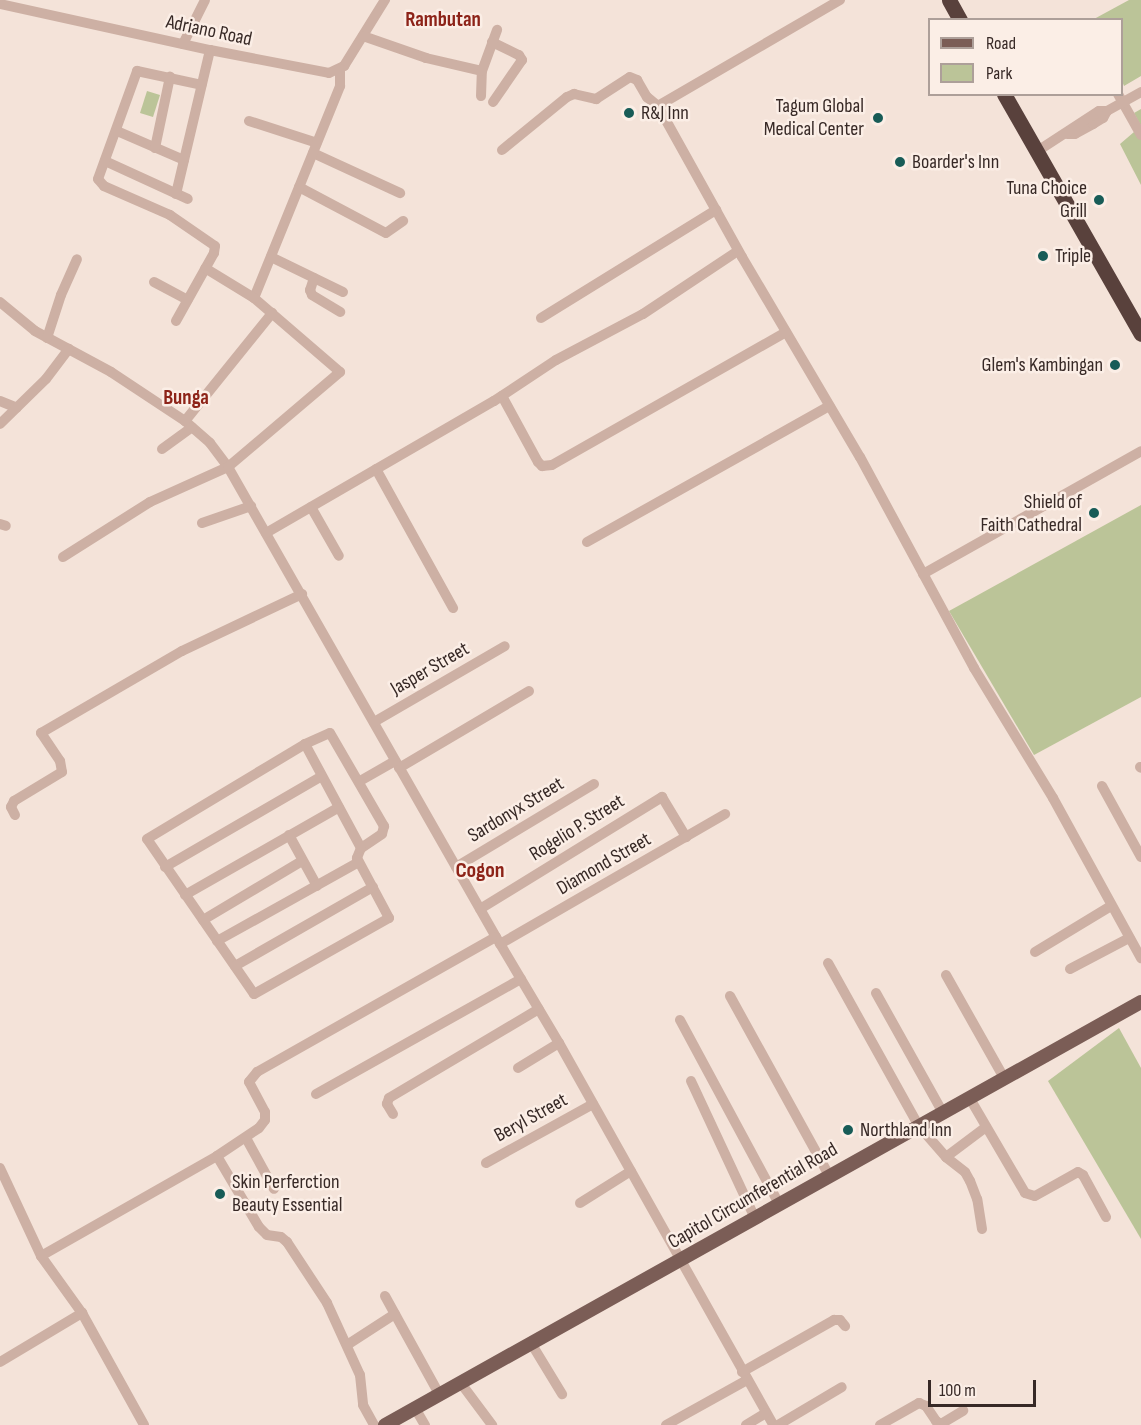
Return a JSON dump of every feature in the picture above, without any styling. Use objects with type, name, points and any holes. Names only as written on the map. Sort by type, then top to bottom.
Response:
[{"type":"highway","points":[[949,0],[959,18]]},
{"type":"highway","points":[[1005,96],[1141,334]]},
{"type":"main road","name":"Capitol Circumferential Road","points":[[385,1425],[969,1096],[1141,1002]]},
{"type":"street","points":[[183,44],[205,0]]},
{"type":"street","points":[[254,298],[340,86],[340,69],[385,0]]},
{"type":"street","points":[[658,106],[840,0]]},
{"type":"street","name":"Adriano Road","points":[[0,4],[210,50],[324,72],[340,69]]},
{"type":"street","points":[[481,96],[482,71],[497,30]]},
{"type":"street","points":[[363,36],[426,58],[482,71]]},
{"type":"street","points":[[492,42],[519,55],[522,60],[493,102]]},
{"type":"street","points":[[176,194],[210,50]]},
{"type":"street","points":[[176,321],[215,249],[213,244],[170,215],[101,184],[98,179],[117,131],[136,72],[142,70],[202,85]]},
{"type":"street","points":[[155,148],[170,77]]},
{"type":"street","points":[[502,150],[571,95],[596,99],[630,77],[637,80],[647,97],[658,106],[738,251],[860,457],[974,668],[1053,798],[1141,958]]},
{"type":"street","points":[[1036,152],[1068,134],[1075,134],[1099,111],[1107,111],[1120,98],[1141,92]]},
{"type":"street","points":[[1120,98],[1141,135]]},
{"type":"street","points":[[249,121],[315,148],[400,193]]},
{"type":"street","points":[[117,131],[184,160]]},
{"type":"street","points":[[105,161],[188,199]]},
{"type":"street","points":[[299,187],[386,233],[404,221]]},
{"type":"street","points":[[541,318],[716,210]]},
{"type":"street","points":[[266,533],[502,396],[556,360],[643,314],[738,251]]},
{"type":"street","points":[[271,257],[343,292]]},
{"type":"street","points":[[47,338],[77,259]]},
{"type":"street","points":[[63,557],[150,502],[228,466],[340,372],[254,298],[205,268]]},
{"type":"street","points":[[314,278],[310,290],[312,295],[340,312]]},
{"type":"street","points":[[154,282],[188,300]]},
{"type":"street","points":[[0,302],[47,338],[111,372],[189,424],[228,466],[498,941],[559,1043],[772,1425]]},
{"type":"street","points":[[162,449],[189,424],[272,313]]},
{"type":"street","points":[[502,396],[538,462],[542,465],[552,465],[786,332]]},
{"type":"street","points":[[0,424],[46,379],[69,349]]},
{"type":"street","points":[[0,402],[16,408]]},
{"type":"street","points":[[587,542],[829,406]]},
{"type":"street","points":[[923,574],[1141,451]]},
{"type":"street","points":[[376,469],[453,608]]},
{"type":"street","points":[[202,523],[251,507]]},
{"type":"street","points":[[311,507],[339,556]]},
{"type":"street","points":[[15,815],[11,807],[14,801],[63,770],[41,732],[182,651],[302,594]]},
{"type":"street","name":"Jasper Street","points":[[374,722],[505,646]]},
{"type":"street","points":[[360,781],[397,764],[529,691]]},
{"type":"street","points":[[323,734],[332,735],[360,781],[384,829],[382,834],[361,848],[357,855],[388,914],[386,922],[259,993],[250,991],[218,941],[147,843],[150,835],[323,734]]},
{"type":"street","points":[[305,744],[361,848]]},
{"type":"street","points":[[165,867],[322,776]]},
{"type":"street","name":"Sardonyx Street","points":[[456,867],[594,784]]},
{"type":"street","points":[[1102,786],[1141,857]]},
{"type":"street","name":"Rogelio P. Street","points":[[480,909],[662,797],[686,837]]},
{"type":"street","points":[[185,894],[339,807]]},
{"type":"street","name":"Diamond Street","points":[[246,1138],[266,1120],[265,1112],[250,1086],[252,1076],[725,814]]},
{"type":"street","points":[[289,835],[317,886]]},
{"type":"street","points":[[203,920],[302,861]]},
{"type":"street","points":[[218,941],[359,862]]},
{"type":"street","points":[[235,966],[373,887]]},
{"type":"street","points":[[1035,952],[1111,906]]},
{"type":"street","points":[[1070,969],[1129,938]]},
{"type":"street","points":[[828,963],[918,1125],[946,1157],[965,1172],[977,1199],[982,1229]]},
{"type":"street","points":[[946,975],[1004,1078]]},
{"type":"street","points":[[316,1094],[521,979]]},
{"type":"street","points":[[876,993],[942,1112]]},
{"type":"street","points":[[730,996],[829,1175]]},
{"type":"street","points":[[393,1114],[387,1104],[389,1098],[539,1010]]},
{"type":"street","points":[[680,1020],[779,1204]]},
{"type":"street","points":[[518,1068],[559,1043]]},
{"type":"street","points":[[691,1081],[755,1218]]},
{"type":"street","points":[[969,1096],[1025,1193],[1035,1196],[1078,1172],[1083,1174],[1106,1217]]},
{"type":"street","name":"Beryl Street","points":[[486,1163],[593,1104]]},
{"type":"street","points":[[946,1157],[986,1126]]},
{"type":"street","points":[[41,1256],[246,1138],[274,1189]]},
{"type":"street","points":[[217,1156],[262,1231],[267,1235],[284,1238],[327,1303],[361,1379],[363,1405],[374,1425]]},
{"type":"street","points":[[0,1168],[41,1256],[82,1313],[144,1425]]},
{"type":"street","points":[[580,1203],[631,1171]]},
{"type":"street","points":[[385,1296],[439,1394]]},
{"type":"street","points":[[0,1362],[82,1313]]},
{"type":"street","points":[[347,1344],[394,1314]]},
{"type":"street","points":[[666,1425],[834,1320],[840,1320],[845,1326]]},
{"type":"street","points":[[531,1343],[562,1394]]},
{"type":"street","points":[[460,1382],[492,1425]]},
{"type":"street","points":[[778,1425],[842,1387]]},
{"type":"street","points":[[880,1425],[920,1403],[924,1404],[936,1421],[941,1424],[963,1411]]},
{"type":"street","points":[[415,1408],[425,1425]]},
{"type":"street","points":[[746,1425],[766,1413]]},
{"type":"green space","points":[[1129,0],[1141,0],[1141,76],[1124,86],[1123,18],[1096,18]]},
{"type":"green space","points":[[147,91],[160,95],[153,117],[140,113]]},
{"type":"green space","points":[[1141,109],[1141,126],[1134,113]]},
{"type":"green space","points":[[1141,126],[1141,185],[1120,144]]},
{"type":"green space","points":[[1141,505],[1141,697],[1034,755],[949,611]]},
{"type":"green space","points":[[1119,1028],[1141,1068],[1141,1239],[1048,1081]]},
{"type":"place","name":"R&J Inn","points":[[629,113]]},
{"type":"place","name":"Tagum Global Medical Center","points":[[878,118]]},
{"type":"place","name":"Boarder's Inn","points":[[900,162]]},
{"type":"place","name":"Tuna Choice Grill","points":[[1099,200]]},
{"type":"place","name":"Triple","points":[[1043,256]]},
{"type":"place","name":"Glem's Kambingan","points":[[1115,365]]},
{"type":"place","name":"Shield of Faith Cathedral","points":[[1094,513]]},
{"type":"place","name":"Northland Inn","points":[[848,1130]]},
{"type":"place","name":"Skin Perferction Beauty Essential","points":[[220,1194]]},
{"type":"district","name":"Rambutan","points":[[443,20]]},
{"type":"district","name":"Bunga","points":[[186,398]]},
{"type":"district","name":"Cogon","points":[[480,871]]}]
